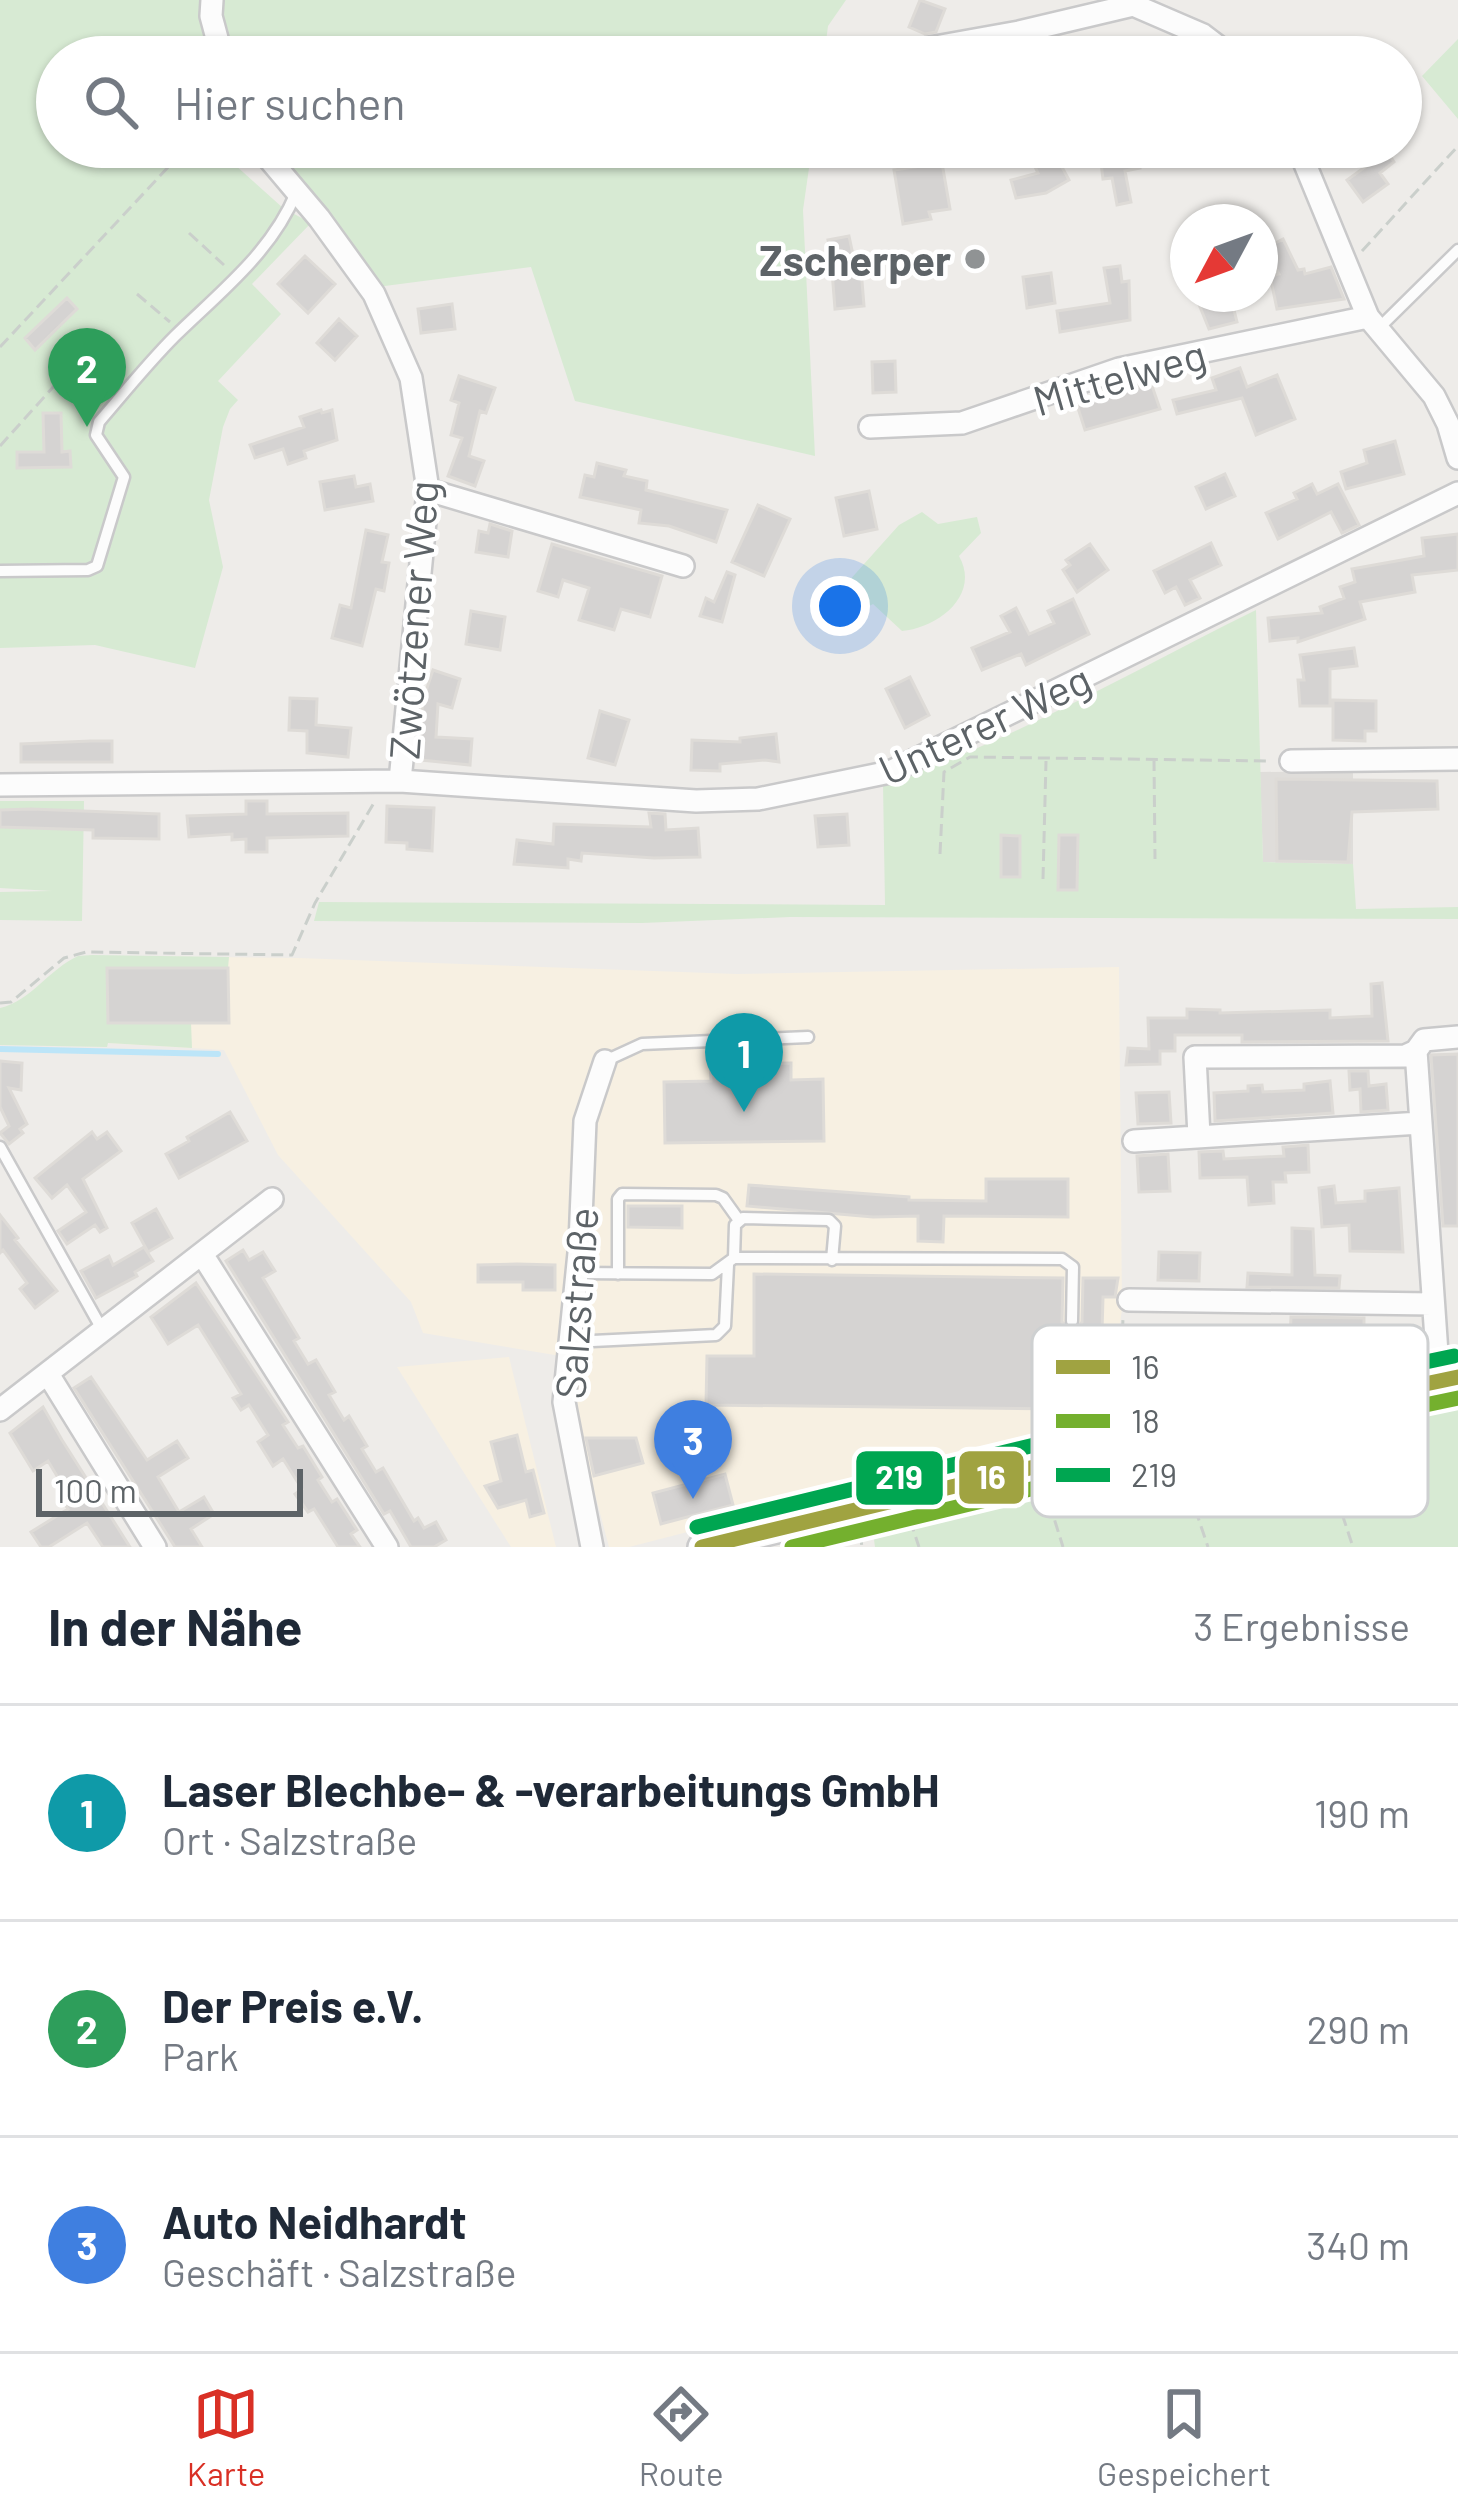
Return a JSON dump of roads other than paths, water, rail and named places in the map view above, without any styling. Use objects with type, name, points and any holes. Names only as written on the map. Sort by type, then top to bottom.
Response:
[{"type":"main road","points":[[1428,1384],[1439,1382]]},
{"type":"main road","points":[[702,1547],[1032,1468]]},
{"type":"street","points":[[212,0],[215,36]]},
{"type":"street","points":[[997,36],[1128,2],[1204,36]]},
{"type":"street","name":"Zwötzener Weg","points":[[278,168],[374,294],[410,378],[428,490],[400,781]]},
{"type":"street","points":[[1307,168],[1372,323],[1434,396],[1458,458]]},
{"type":"street","name":"Mittelweg","points":[[870,427],[962,423],[1119,369],[1372,323]]},
{"type":"street","points":[[428,490],[683,566]]},
{"type":"street","name":"Unterer Weg","points":[[0,785],[400,781],[696,801],[758,799],[890,772],[1458,493]]},
{"type":"street","points":[[1291,761],[1458,759]]},
{"type":"street","points":[[1199,1136],[1195,1057],[1406,1056],[1424,1040],[1458,1037]]},
{"type":"street","points":[[1417,1051],[1439,1382]]},
{"type":"street","name":"Salzstraße","points":[[592,1547],[564,1402],[585,1120],[605,1061]]},
{"type":"street","points":[[1134,1141],[1420,1124]]},
{"type":"street","points":[[0,1410],[272,1199]]},
{"type":"street","points":[[202,1254],[388,1547]]},
{"type":"street","points":[[1129,1300],[1432,1304]]},
{"type":"street","points":[[48,1374],[155,1547]]},
{"type":"lane","points":[[1019,32],[1019,36]]},
{"type":"lane","points":[[0,571],[97,566],[124,477],[96,434],[100,422],[181,331],[239,278],[287,215],[297,190]]},
{"type":"lane","points":[[1372,323],[1458,250]]},
{"type":"lane","points":[[605,1061],[642,1044],[808,1037]]},
{"type":"lane","points":[[0,1147],[103,1331]]},
{"type":"lane","points":[[618,1274],[618,1198],[622,1194],[720,1196],[738,1219]]},
{"type":"lane","points":[[738,1219],[829,1220],[835,1226],[832,1260]]},
{"type":"lane","points":[[572,1342],[716,1335],[725,1326],[738,1219]]},
{"type":"lane","points":[[577,1273],[712,1274],[731,1262],[1062,1259],[1073,1267],[1072,1321]]},
{"type":"waterway","points":[[0,1049],[218,1054]]},
{"type":"place","name":"Zscherper","points":[[975,259]]},
{"type":"place","name":"Der Preis e.V.","points":[[87,427]]},
{"type":"place","name":"Laser Blechbe- & -verarbeitungs GmbH","points":[[744,1112]]},
{"type":"place","name":"Auto Neidhardt","points":[[693,1499]]}]
